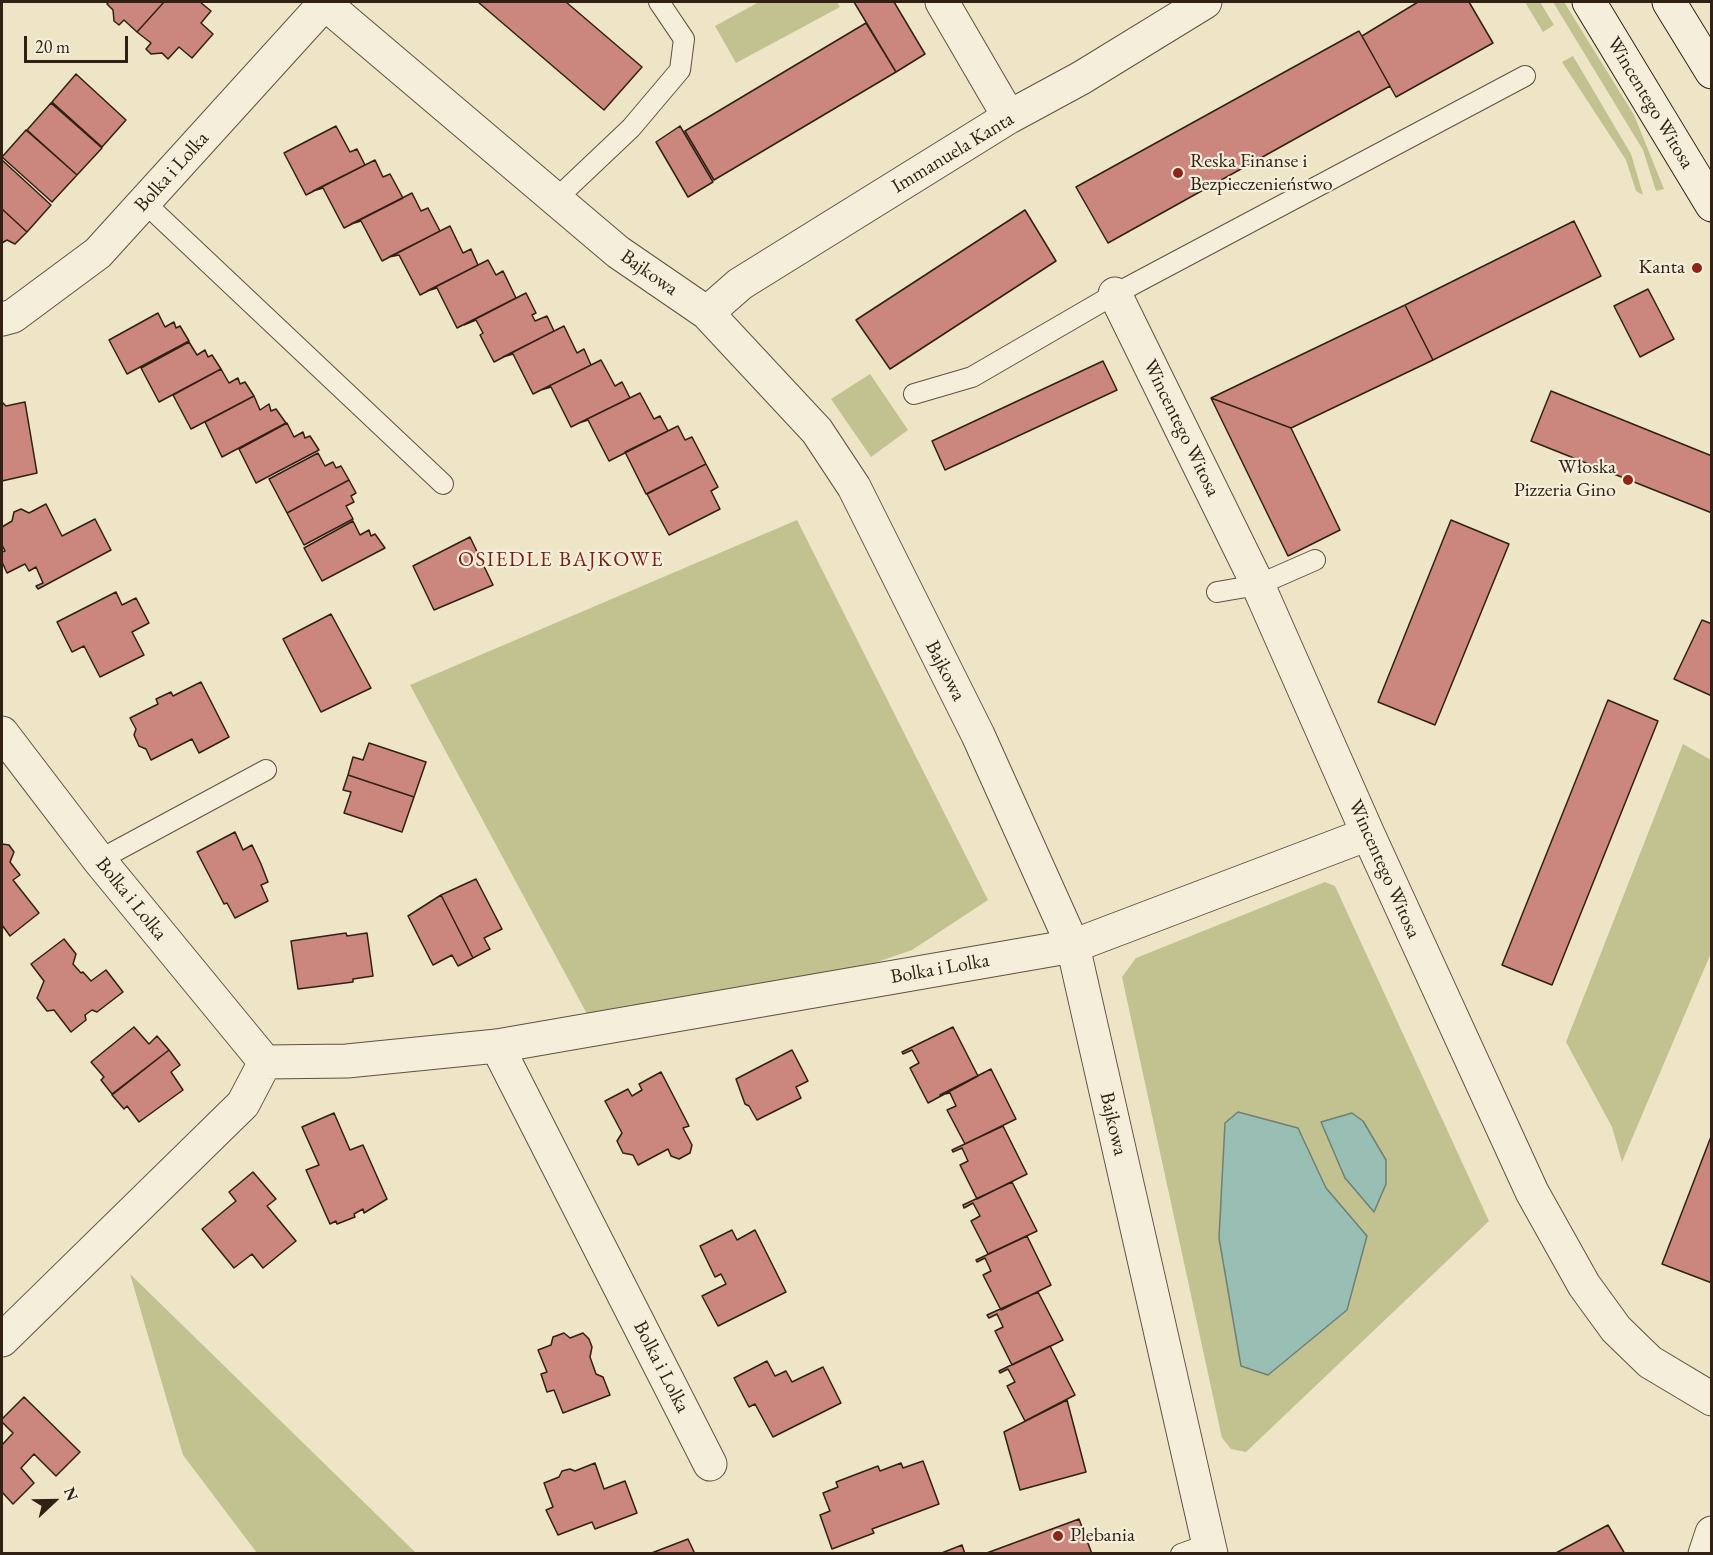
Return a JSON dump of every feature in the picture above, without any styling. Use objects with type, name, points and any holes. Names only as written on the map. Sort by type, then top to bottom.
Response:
[{"type":"street","name":"Bajkowa","points":[[324,2],[618,252],[707,313],[817,431],[854,487],[978,735],[1073,946],[1200,1550]]},
{"type":"street","name":"Bolka i Lolka","points":[[2,319],[13,316],[98,253],[324,2]]},
{"type":"street","points":[[942,2],[1010,117]]},
{"type":"street","name":"Immanuela Kanta","points":[[707,313],[740,284],[1010,117],[1081,78],[1205,2]]},
{"type":"street","name":"Wincentego Witosa","points":[[1589,2],[1712,205]]},
{"type":"street","points":[[1669,2],[1712,72]]},
{"type":"street","name":"Wincentego Witosa","points":[[1115,294],[1258,585],[1520,1168],[1584,1285],[1616,1329],[1650,1362],[1712,1400]]},
{"type":"street","name":"Bolka i Lolka","points":[[2,733],[99,860],[265,1062],[347,1061],[497,1046],[1073,946],[1368,834]]},
{"type":"street","name":"Bolka i Lolka","points":[[497,1046],[710,1464]]},
{"type":"street","points":[[2,1340],[243,1104],[265,1062]]},
{"type":"street","points":[[1705,1554],[1712,1533]]},
{"type":"lane","points":[[556,199],[631,128],[680,70],[684,39],[659,2]]},
{"type":"lane","points":[[914,394],[972,377],[1115,294],[1525,76]]},
{"type":"lane","points":[[145,202],[443,484]]},
{"type":"lane","points":[[1217,592],[1258,585],[1315,560]]},
{"type":"lane","points":[[99,860],[266,770]]},
{"type":"green space","points":[[759,2],[837,2],[840,7],[736,63],[715,26]]},
{"type":"green space","points":[[1525,2],[1540,2],[1554,25],[1543,32]]},
{"type":"green space","points":[[1553,2],[1564,2],[1634,115],[1664,189],[1656,191],[1643,150]]},
{"type":"green space","points":[[1573,56],[1631,154],[1643,195],[1636,191],[1626,160],[1562,62]]},
{"type":"green space","points":[[870,374],[908,430],[871,457],[831,399]]},
{"type":"green space","points":[[797,520],[988,900],[912,950],[825,980],[587,1014],[410,685]]},
{"type":"green space","points":[[1683,744],[1711,760],[1711,953],[1622,1162],[1612,1127],[1566,1042]]},
{"type":"green space","points":[[1325,882],[1335,886],[1489,1221],[1246,1452],[1231,1449],[1222,1438],[1122,977],[1136,958]]},
{"type":"green space","points":[[130,1274],[416,1553],[257,1553],[183,1455]]},
{"type":"water","points":[[1238,1112],[1298,1128],[1326,1188],[1367,1236],[1347,1310],[1268,1375],[1241,1366],[1219,1238],[1225,1123]]},
{"type":"water","points":[[1352,1113],[1363,1121],[1386,1160],[1386,1184],[1374,1212],[1345,1178],[1321,1122]]},
{"type":"building","points":[[109,2],[164,2],[137,32],[124,20],[119,25],[114,21],[113,10],[107,4]]},
{"type":"building","points":[[164,2],[200,2],[211,11],[201,23],[213,34],[192,58],[179,47],[168,59],[162,53],[151,54],[146,49],[151,43],[137,32]]},
{"type":"building","points":[[478,2],[566,2],[642,67],[604,110]]},
{"type":"building","points":[[854,2],[894,2],[925,54],[896,72]]},
{"type":"building","points":[[1418,2],[1469,2],[1493,43],[1396,97],[1362,36]]},
{"type":"building","points":[[866,23],[896,72],[714,180],[685,131]]},
{"type":"building","points":[[1359,31],[1390,86],[1108,243],[1076,187]]},
{"type":"building","points":[[76,74],[126,120],[102,147],[52,102]]},
{"type":"building","points":[[51,103],[102,148],[77,175],[27,130]]},
{"type":"building","points":[[336,126],[350,152],[357,149],[365,165],[306,195],[284,153]]},
{"type":"building","points":[[680,126],[713,182],[688,197],[656,142]]},
{"type":"building","points":[[26,130],[77,175],[52,202],[2,157]]},
{"type":"building","points":[[2,160],[51,205],[27,232],[2,209]]},
{"type":"building","points":[[375,160],[383,177],[390,174],[403,198],[344,228],[323,188],[313,191]]},
{"type":"building","points":[[412,193],[421,211],[428,208],[440,231],[382,261],[361,221],[351,224]]},
{"type":"building","points":[[2,209],[27,232],[15,244],[7,240],[2,243]]},
{"type":"building","points":[[1025,210],[1056,261],[890,369],[856,320]]},
{"type":"building","points":[[1574,221],[1601,276],[1433,360],[1405,305]]},
{"type":"building","points":[[450,226],[463,253],[471,249],[478,265],[420,295],[399,255],[389,257]]},
{"type":"building","points":[[488,260],[496,275],[503,271],[516,298],[457,328],[437,288],[427,291]]},
{"type":"building","points":[[1648,289],[1674,339],[1640,357],[1614,306]]},
{"type":"building","points":[[526,293],[536,313],[532,315],[535,321],[547,316],[554,331],[494,362],[480,335],[483,333],[476,320],[464,325]]},
{"type":"building","points":[[1405,305],[1433,360],[1291,428],[1211,398]]},
{"type":"building","points":[[158,313],[165,327],[174,322],[176,328],[180,326],[189,341],[127,374],[109,340]]},
{"type":"building","points":[[564,326],[577,353],[584,349],[591,365],[533,394],[513,354],[503,357]]},
{"type":"building","points":[[189,342],[197,355],[205,350],[208,357],[212,355],[221,369],[159,402],[141,368]]},
{"type":"building","points":[[601,360],[615,386],[622,382],[630,398],[571,427],[551,387],[541,390]]},
{"type":"building","points":[[1103,361],[1117,390],[945,470],[932,441]]},
{"type":"building","points":[[221,369],[229,383],[238,378],[240,384],[245,382],[254,396],[191,429],[173,395]]},
{"type":"building","points":[[1551,391],[1712,456],[1712,513],[1531,441]]},
{"type":"building","points":[[640,393],[654,419],[660,416],[668,431],[609,461],[588,420],[579,423]]},
{"type":"building","points":[[254,396],[260,410],[269,404],[271,411],[276,409],[286,423],[222,457],[205,422]]},
{"type":"building","points":[[1211,398],[1291,428],[1340,530],[1288,556]]},
{"type":"building","points":[[2,402],[6,406],[25,402],[37,473],[2,481]]},
{"type":"building","points":[[287,423],[294,437],[303,432],[305,438],[310,436],[319,450],[256,483],[239,449]]},
{"type":"building","points":[[678,426],[685,440],[692,437],[706,464],[646,494],[625,452]]},
{"type":"building","points":[[318,453],[325,466],[333,462],[336,468],[341,466],[349,480],[287,513],[269,479]]},
{"type":"building","points":[[706,464],[718,487],[711,491],[720,509],[669,535],[647,494]]},
{"type":"building","points":[[349,480],[356,493],[351,496],[354,502],[346,506],[353,519],[304,545],[287,513]]},
{"type":"building","points":[[46,504],[62,536],[95,519],[111,550],[38,589],[36,586],[43,583],[36,567],[29,571],[25,564],[7,573],[2,562],[2,552],[5,551],[2,545],[2,527],[12,521],[14,512],[21,509],[29,513]]},
{"type":"building","points":[[1451,520],[1509,544],[1435,725],[1378,702]]},
{"type":"building","points":[[353,521],[360,535],[369,530],[371,536],[375,534],[385,548],[322,581],[304,548]]},
{"type":"building","points":[[470,537],[493,585],[434,610],[413,566]]},
{"type":"building","points":[[116,592],[122,605],[136,598],[149,623],[132,632],[144,655],[100,677],[84,646],[72,652],[57,622]]},
{"type":"building","points":[[331,614],[371,688],[321,712],[283,639]]},
{"type":"building","points":[[1702,620],[1712,624],[1712,696],[1674,679]]},
{"type":"building","points":[[201,682],[229,737],[199,753],[192,739],[151,760],[146,749],[139,746],[134,735],[136,729],[130,718],[158,704],[156,699],[171,692],[173,696]]},
{"type":"building","points":[[1608,700],[1658,721],[1552,985],[1502,965]]},
{"type":"building","points":[[369,743],[426,762],[414,797],[348,775],[353,757],[363,760]]},
{"type":"building","points":[[348,775],[414,797],[402,832],[344,813],[351,792],[343,790]]},
{"type":"building","points":[[235,832],[243,850],[252,845],[268,882],[261,885],[268,901],[235,918],[227,903],[224,904],[197,852]]},
{"type":"building","points":[[2,844],[9,845],[14,852],[10,862],[20,875],[13,880],[39,913],[10,936],[2,925]]},
{"type":"building","points":[[476,879],[502,929],[484,938],[490,949],[473,958],[441,895]]},
{"type":"building","points":[[441,895],[473,958],[458,966],[452,955],[433,965],[408,916]]},
{"type":"building","points":[[346,933],[347,936],[367,933],[373,976],[353,979],[353,982],[298,989],[291,941]]},
{"type":"building","points":[[64,939],[76,954],[73,964],[81,973],[83,972],[91,981],[106,970],[123,992],[97,1012],[92,1010],[85,1015],[86,1020],[71,1032],[54,1010],[47,1011],[37,998],[44,981],[31,964]]},
{"type":"building","points":[[134,1027],[149,1044],[157,1036],[169,1050],[112,1094],[101,1080],[104,1077],[91,1062]]},
{"type":"building","points":[[953,1027],[978,1076],[928,1103],[910,1068],[919,1063],[912,1050],[903,1054],[902,1052]]},
{"type":"building","points":[[169,1050],[180,1065],[171,1072],[183,1090],[139,1122],[127,1106],[124,1109],[112,1095]]},
{"type":"building","points":[[792,1050],[808,1081],[796,1087],[801,1098],[757,1120],[749,1106],[745,1104],[736,1079]]},
{"type":"building","points":[[991,1069],[1016,1119],[965,1144],[947,1110],[956,1106],[950,1093],[940,1095]]},
{"type":"building","points":[[661,1072],[689,1126],[683,1128],[692,1145],[690,1153],[679,1159],[671,1156],[668,1149],[638,1165],[633,1155],[623,1153],[617,1141],[622,1133],[605,1101],[628,1089],[632,1096],[642,1090],[639,1084]]},
{"type":"building","points":[[334,1113],[350,1150],[363,1145],[387,1199],[364,1213],[363,1209],[354,1214],[355,1217],[337,1224],[336,1221],[330,1224],[306,1170],[319,1165],[302,1127]]},
{"type":"building","points":[[1003,1126],[1027,1174],[977,1199],[960,1165],[968,1161],[962,1148],[953,1152],[952,1150]]},
{"type":"building","points":[[1712,1134],[1712,1283],[1662,1264]]},
{"type":"building","points":[[253,1172],[276,1199],[267,1206],[296,1241],[263,1268],[252,1254],[234,1268],[202,1229],[236,1201],[229,1192]]},
{"type":"building","points":[[1012,1182],[1037,1231],[988,1254],[971,1221],[980,1216],[973,1203],[964,1208],[963,1205]]},
{"type":"building","points":[[732,1230],[737,1240],[755,1230],[786,1292],[718,1326],[702,1296],[726,1284],[721,1274],[715,1277],[700,1246]]},
{"type":"building","points":[[1027,1236],[1051,1285],[1001,1310],[983,1275],[991,1271],[985,1258],[977,1262],[976,1260]]},
{"type":"building","points":[[1038,1292],[1063,1340],[1012,1365],[995,1331],[1003,1327],[997,1314],[989,1318],[987,1315]]},
{"type":"building","points":[[564,1333],[570,1338],[583,1333],[589,1339],[592,1347],[590,1357],[596,1374],[603,1377],[610,1395],[563,1413],[554,1390],[547,1392],[541,1374],[547,1372],[538,1350],[551,1345],[553,1337]]},
{"type":"building","points":[[1050,1346],[1075,1395],[1025,1421],[1007,1386],[1015,1382],[1008,1369],[1000,1373],[999,1371]]},
{"type":"building","points":[[767,1361],[775,1376],[786,1371],[792,1382],[823,1367],[841,1403],[773,1437],[755,1404],[749,1407],[734,1378]]},
{"type":"building","points":[[24,1397],[80,1452],[56,1476],[34,1454],[21,1468],[34,1483],[13,1504],[2,1492],[2,1445],[13,1433],[2,1422],[2,1419]]},
{"type":"building","points":[[1067,1400],[1086,1472],[1020,1490],[1004,1432]]},
{"type":"building","points":[[923,1461],[939,1504],[872,1529],[874,1533],[832,1549],[820,1515],[830,1511],[823,1493],[838,1487],[836,1482],[878,1466],[880,1471],[901,1463],[903,1468]]},
{"type":"building","points":[[595,1463],[604,1489],[625,1481],[637,1513],[595,1529],[592,1522],[558,1535],[546,1510],[553,1507],[544,1483],[559,1477],[562,1471],[570,1469],[575,1471]]},
{"type":"building","name":"Plebania","points":[[1079,1519],[1092,1554],[984,1554]]},
{"type":"building","points":[[1608,1525],[1625,1554],[1554,1554]]},
{"type":"building","points":[[688,1539],[695,1554],[649,1554]]},
{"type":"building","points":[[962,1545],[965,1554],[939,1554]]},
{"type":"place","name":"Reska Finanse i Bezpieczenieństwo","points":[[1178,173]]},
{"type":"place","name":"Kanta","points":[[1697,268]]},
{"type":"place","name":"Włoska Pizzeria Gino","points":[[1628,480]]},
{"type":"place","name":"Plebania","points":[[1058,1536]]},
{"type":"district","name":"OSIEDLE BAJKOWE","points":[[561,560]]}]
